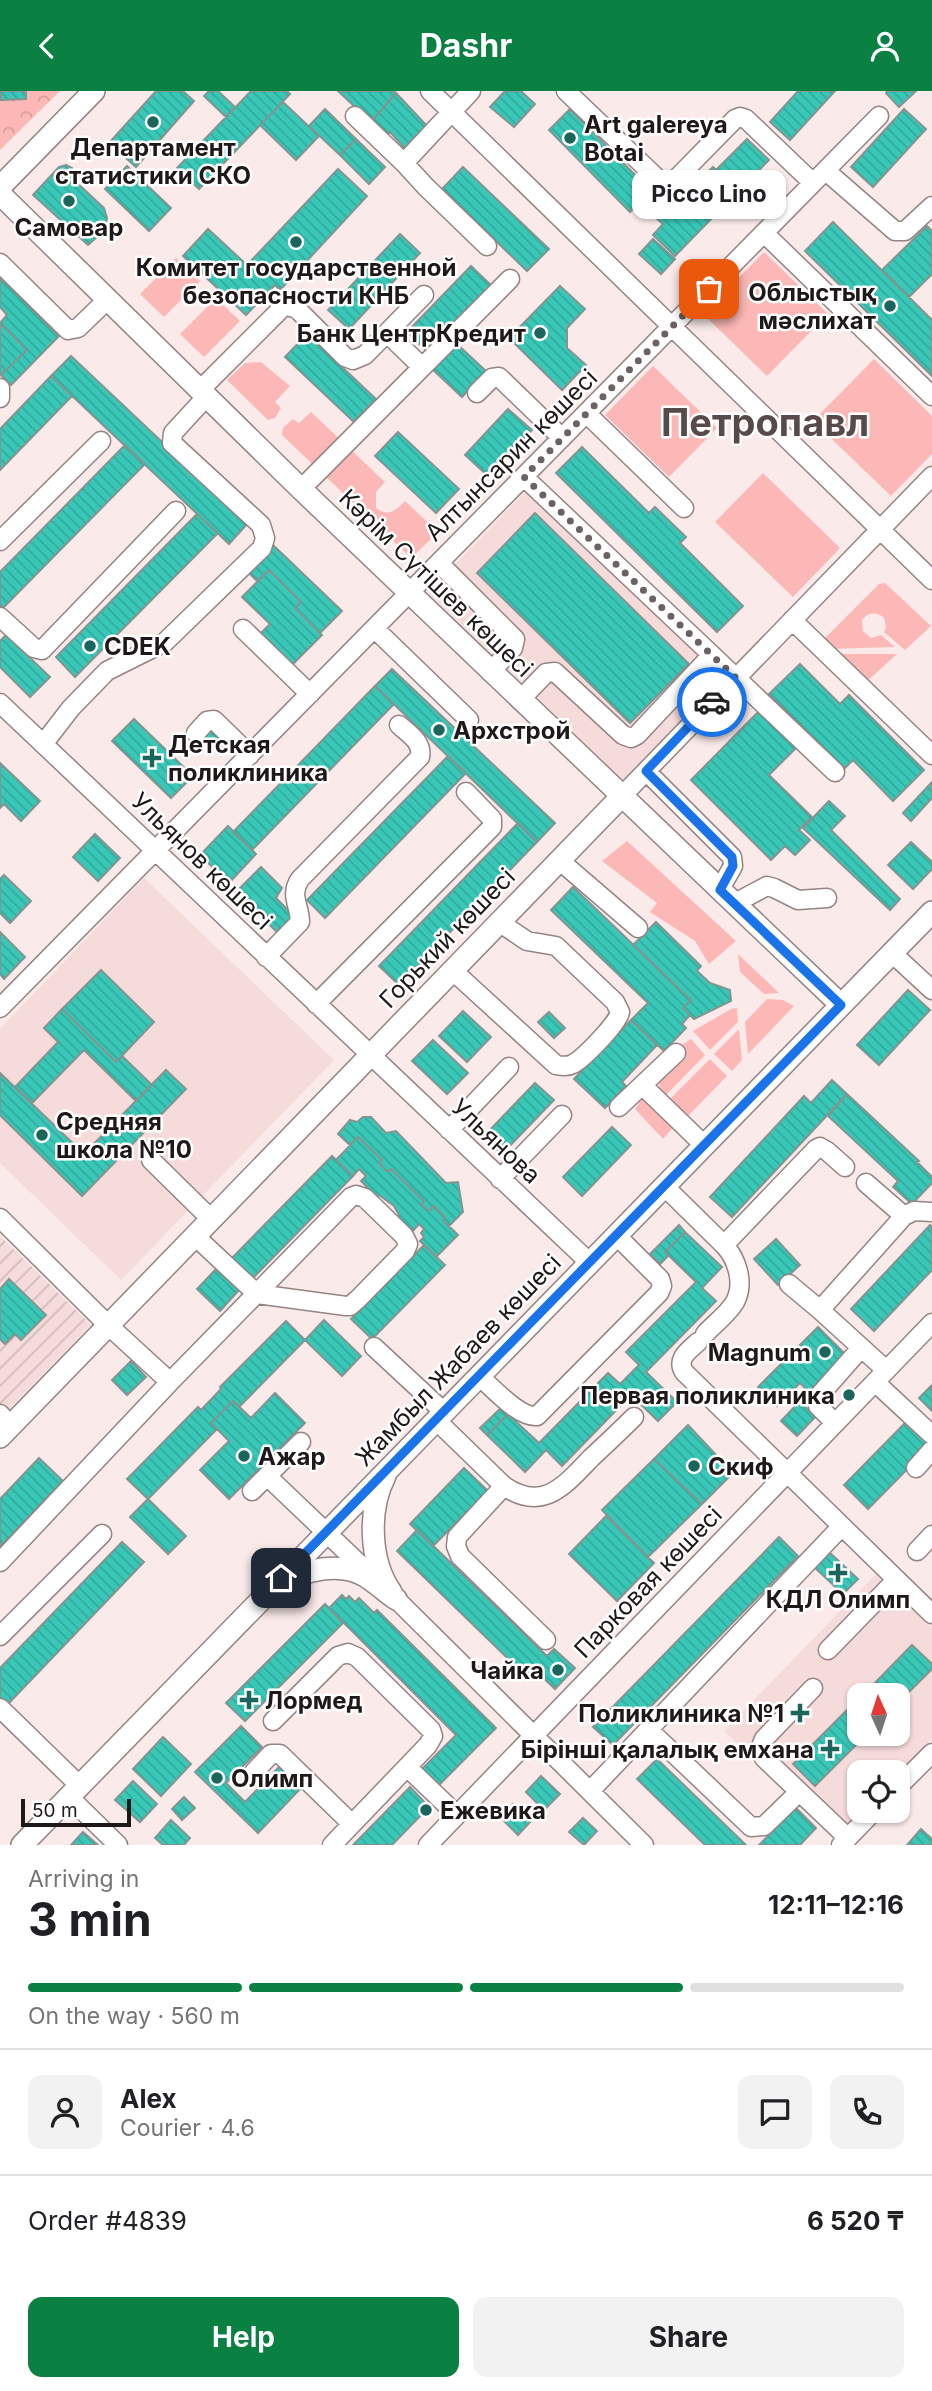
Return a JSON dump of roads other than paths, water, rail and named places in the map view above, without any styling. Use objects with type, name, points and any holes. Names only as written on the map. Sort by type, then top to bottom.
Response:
[{"type":"main road","points":[[0,187],[94,91]]},
{"type":"main road","name":"Кәрім Сүтішев көшесі","points":[[0,194],[490,672],[841,1005]]},
{"type":"main road","name":"Горький көшесі","points":[[4,1426],[108,1325],[621,797]]},
{"type":"main road","name":"Жамбыл Жабаев көшесі","points":[[22,1845],[932,912]]},
{"type":"main road","points":[[388,1469],[380,1485],[376,1503],[374,1551],[379,1573],[396,1599]]},
{"type":"main road","points":[[266,1593],[297,1575],[333,1569],[354,1571],[365,1576],[396,1599]]},
{"type":"street","points":[[430,91],[932,580]]},
{"type":"street","points":[[404,163],[471,91]]},
{"type":"street","points":[[566,91],[663,184],[673,182],[734,119],[740,117],[895,232],[905,231],[932,206]]},
{"type":"street","points":[[355,116],[487,246]]},
{"type":"street","name":"Алтынсарин көшесі","points":[[0,1007],[879,116]]},
{"type":"street","points":[[764,233],[932,396]]},
{"type":"street","points":[[0,263],[68,330],[78,328],[108,299]]},
{"type":"street","points":[[301,489],[510,279]]},
{"type":"street","points":[[44,743],[71,708],[107,671],[165,642],[262,548],[265,538],[261,525],[172,443],[173,433],[204,393],[282,307],[297,309],[345,356],[353,360],[365,355],[424,295]]},
{"type":"street","points":[[387,333],[422,366]]},
{"type":"street","points":[[477,393],[492,377],[499,377],[562,438]]},
{"type":"street","points":[[0,388],[0,398]]},
{"type":"street","points":[[586,413],[684,508]]},
{"type":"street","points":[[0,541],[101,441]]},
{"type":"street","name":"Горький көшесі","points":[[621,797],[932,476]]},
{"type":"street","points":[[524,477],[835,772]]},
{"type":"street","points":[[0,617],[34,649],[42,650],[176,511]]},
{"type":"street","points":[[439,563],[515,639],[513,648],[490,672]]},
{"type":"street","points":[[792,620],[932,755]]},
{"type":"street","points":[[243,629],[310,694]]},
{"type":"street","points":[[374,629],[469,720]]},
{"type":"street","points":[[520,700],[545,673],[555,672],[623,735],[631,738],[637,735],[712,655]]},
{"type":"street","name":"Ульянов көшесі","points":[[0,703],[369,1055]]},
{"type":"street","points":[[196,733],[207,721],[214,720],[250,755]]},
{"type":"street","points":[[266,957],[300,922],[294,897],[295,886],[300,879],[420,757],[421,747],[399,725]]},
{"type":"street","points":[[646,771],[732,857],[733,866],[727,896],[767,887],[798,900],[827,898]]},
{"type":"street","points":[[316,1004],[492,828],[492,819],[466,792]]},
{"type":"street","points":[[559,860],[638,928]]},
{"type":"street","points":[[452,970],[556,1065],[574,1063],[616,1022],[620,1012],[615,1002],[556,946],[527,941],[499,922]]},
{"type":"street","points":[[892,953],[932,990]]},
{"type":"street","points":[[620,1107],[676,1053]]},
{"type":"street","name":"Ульянова","points":[[369,1055],[590,1262]]},
{"type":"street","points":[[449,1130],[509,1067]]},
{"type":"street","points":[[642,1085],[704,1145]]},
{"type":"street","points":[[500,1179],[562,1115]]},
{"type":"street","points":[[724,1245],[816,1149],[820,1147],[827,1151],[845,1167]]},
{"type":"street","points":[[151,1160],[211,1219]]},
{"type":"street","points":[[866,1183],[904,1216]]},
{"type":"street","points":[[664,1187],[724,1245],[736,1261],[737,1295],[730,1308],[682,1359],[682,1370],[932,1614]]},
{"type":"street","points":[[0,1562],[170,1382],[257,1294],[351,1197],[356,1195],[365,1198],[407,1240],[405,1251],[350,1305],[257,1294],[195,1236]]},
{"type":"street","points":[[820,1310],[904,1216],[914,1211],[932,1212]]},
{"type":"street","points":[[0,1218],[170,1382]]},
{"type":"street","points":[[479,1375],[519,1412],[531,1417],[537,1416],[659,1293],[662,1286],[660,1279],[616,1235]]},
{"type":"street","points":[[789,1284],[862,1348],[881,1376],[932,1434]]},
{"type":"street","name":"Парковая көшесі","points":[[428,1845],[932,1323]]},
{"type":"street","points":[[374,1347],[504,1486],[523,1496],[535,1497],[557,1491],[634,1417]]},
{"type":"street","points":[[835,1423],[818,1406],[817,1398],[862,1348]]},
{"type":"street","points":[[252,1491],[301,1442]]},
{"type":"street","points":[[916,1468],[932,1450]]},
{"type":"street","points":[[267,1476],[396,1599],[644,1845]]},
{"type":"street","points":[[504,1486],[463,1529],[457,1537],[456,1546],[463,1560],[546,1640]]},
{"type":"street","points":[[591,1790],[841,1527]]},
{"type":"street","points":[[0,1636],[102,1534]]},
{"type":"street","points":[[917,1551],[932,1535]]},
{"type":"street","points":[[828,1650],[896,1580]]},
{"type":"street","points":[[274,1721],[338,1656],[352,1653],[431,1730],[432,1741],[332,1845]]},
{"type":"street","points":[[813,1688],[764,1739],[760,1749],[764,1758],[844,1842],[862,1823]]},
{"type":"street","points":[[0,1708],[118,1845]]},
{"type":"street","points":[[649,1730],[751,1827],[764,1826],[799,1792]]},
{"type":"street","points":[[910,1775],[932,1752]]},
{"type":"street","points":[[254,1772],[271,1755],[280,1755],[352,1824]]},
{"type":"street","points":[[407,1767],[457,1815]]},
{"type":"place","name":"Департамент статистики СКО","points":[[153,122]]},
{"type":"place","name":"Art galereya Botai","points":[[570,138]]},
{"type":"place","name":"Самовар","points":[[69,201]]},
{"type":"place","name":"Комитет государственной безопасности КНБ","points":[[296,242]]},
{"type":"place","name":"Picco Lino","points":[[709,289]]},
{"type":"place","name":"Облыстық мәслихат","points":[[890,306]]},
{"type":"place","name":"Банк ЦентрКредит","points":[[540,333]]},
{"type":"place","name":"CDEK","points":[[90,646]]},
{"type":"place","name":"Архстрой","points":[[439,730]]},
{"type":"place","name":"Детская поликлиника","points":[[152,758]]},
{"type":"place","name":"Средняя школа №10","points":[[42,1135]]},
{"type":"place","name":"Magnum","points":[[825,1352]]},
{"type":"place","name":"Первая поликлиника","points":[[849,1395]]},
{"type":"place","name":"Ажар","points":[[244,1456]]},
{"type":"place","name":"Скиф","points":[[694,1466]]},
{"type":"place","name":"КДЛ Олимп","points":[[838,1573]]},
{"type":"place","name":"Чайка","points":[[558,1670]]},
{"type":"place","name":"Лормед","points":[[249,1700]]},
{"type":"place","name":"Поликлиника №1","points":[[800,1713]]},
{"type":"place","name":"Бірінші қалалық емхана","points":[[830,1749]]},
{"type":"place","name":"Олимп","points":[[217,1778]]},
{"type":"place","name":"Ежевика","points":[[426,1810]]},
{"type":"district","name":"Петропавл","points":[[765,422]]}]
